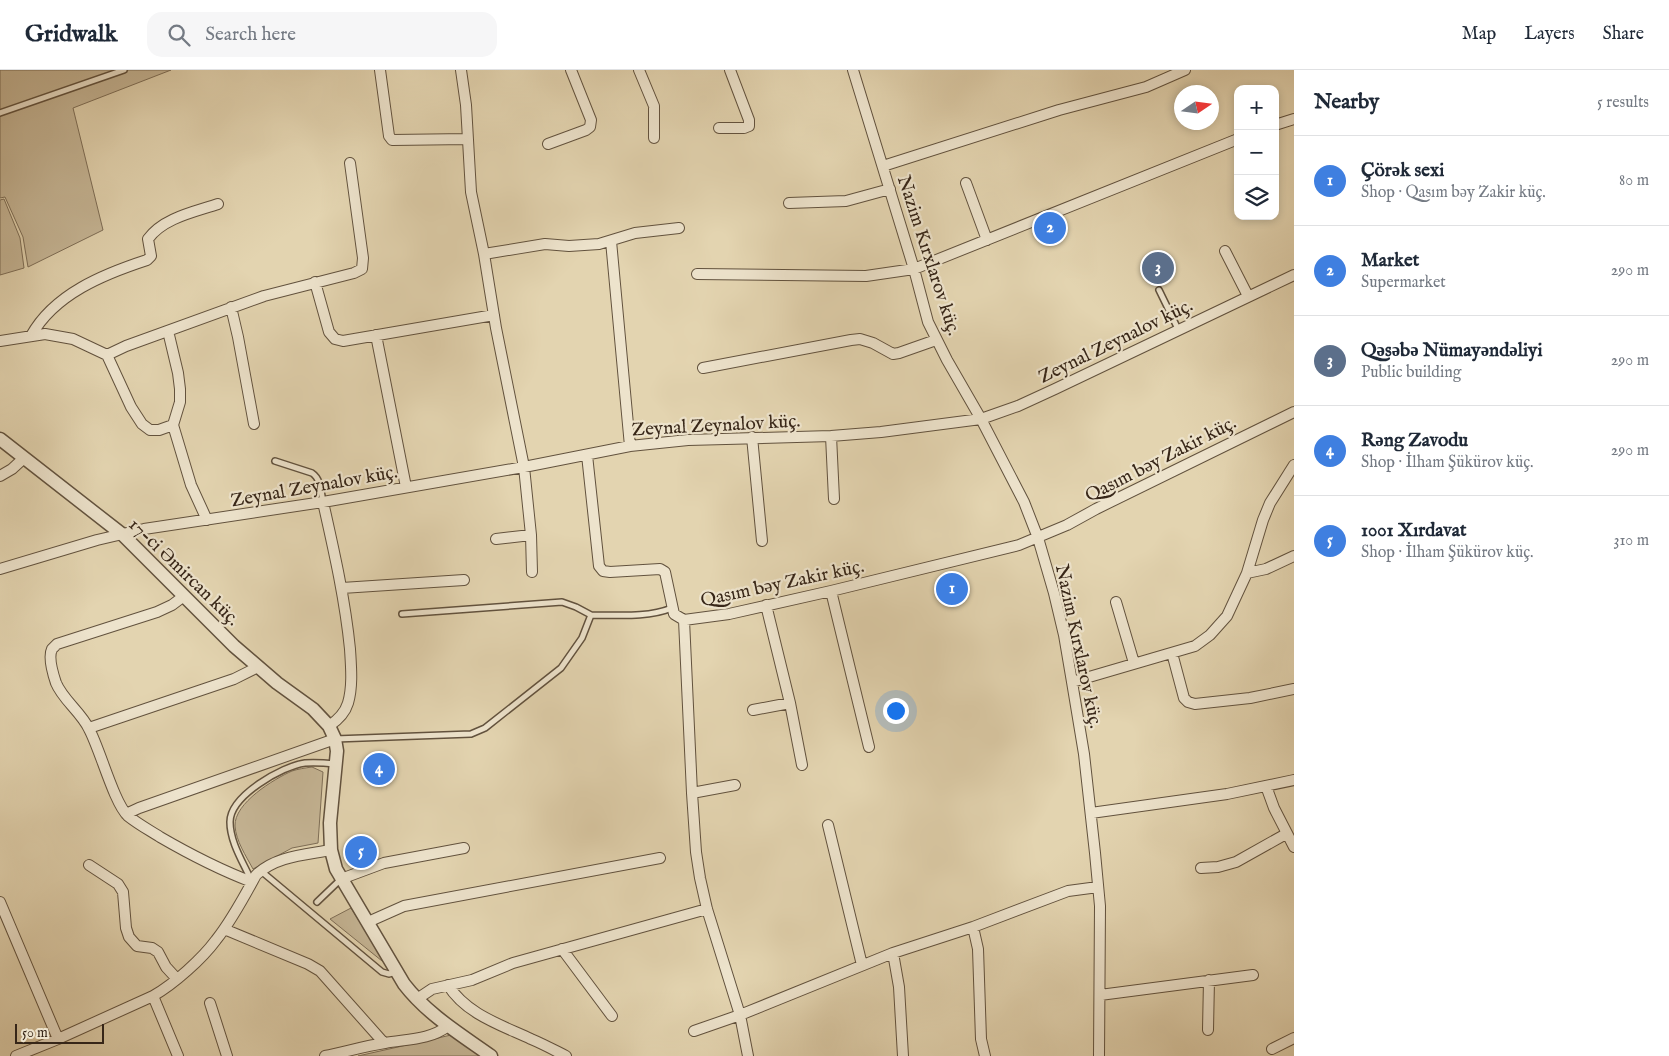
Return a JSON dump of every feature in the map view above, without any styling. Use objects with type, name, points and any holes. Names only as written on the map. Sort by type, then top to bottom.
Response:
[{"type":"street","points":[[380,70],[392,140],[468,138]]},
{"type":"street","points":[[461,70],[466,105],[471,192],[524,467],[531,535],[532,572]]},
{"type":"street","points":[[548,144],[590,127],[590,120],[571,70]]},
{"type":"street","points":[[639,70],[654,106],[654,138]]},
{"type":"street","points":[[719,128],[744,128],[749,126],[749,120],[730,70]]},
{"type":"street","name":"Nazim Kırxlarov küç.","points":[[853,70],[914,269],[928,322],[936,340],[981,418],[1024,502],[1038,538],[1056,602],[1084,754],[1091,813],[1098,887],[1099,1056]]},
{"type":"street","points":[[883,166],[1059,110],[1146,87],[1185,70]]},
{"type":"street","points":[[1279,124],[1294,119]]},
{"type":"street","points":[[697,274],[866,276],[914,269],[1234,141]]},
{"type":"street","points":[[107,355],[231,307],[315,282],[354,273],[362,269],[364,258],[350,163]]},
{"type":"street","points":[[966,183],[987,240]]},
{"type":"street","points":[[789,203],[846,201],[890,189]]},
{"type":"street","points":[[31,336],[37,325],[59,303],[92,281],[108,273],[147,260],[151,256],[148,239],[158,228],[168,222],[218,204]]},
{"type":"street","points":[[484,254],[545,244],[569,246],[599,244],[635,233],[679,228]]},
{"type":"street","points":[[611,241],[630,446]]},
{"type":"street","points":[[1225,251],[1248,296]]},
{"type":"street","name":"Zeynal Zeynalov küç.","points":[[0,569],[97,540],[144,530],[323,502],[524,467],[630,446],[680,440],[831,436],[881,432],[981,418],[1018,406],[1048,393],[1294,274]]},
{"type":"street","points":[[315,282],[329,332],[335,339],[343,341],[494,314]]},
{"type":"street","points":[[231,307],[254,424]]},
{"type":"street","points":[[168,331],[180,389],[180,402],[173,425],[191,485],[207,520]]},
{"type":"street","points":[[0,341],[45,334],[73,339],[107,355],[131,407],[142,424],[150,430],[159,430],[173,425]]},
{"type":"street","points":[[376,335],[406,487]]},
{"type":"street","points":[[703,368],[851,340],[860,339],[874,343],[893,354],[936,340]]},
{"type":"street","name":"Qasım bəy Zakir küç.","points":[[748,1056],[740,1015],[707,908],[696,852],[684,620],[729,614],[831,591],[1011,547],[1038,538],[1294,412]]},
{"type":"street","points":[[831,436],[834,499]]},
{"type":"street","points":[[752,437],[762,540]]},
{"type":"street","name":"17-ci Əmircan küç.","points":[[0,439],[123,535],[258,667],[313,709],[329,726],[335,739]]},
{"type":"street","points":[[587,455],[599,566],[603,571],[610,572],[660,569],[665,572],[674,614],[684,620]]},
{"type":"street","points":[[0,476],[12,469],[24,458]]},
{"type":"street","points":[[1072,682],[1195,646],[1210,635],[1227,616],[1247,573],[1270,503],[1294,465]]},
{"type":"street","points":[[323,502],[342,588],[351,664],[351,686],[348,702],[338,720],[329,726]]},
{"type":"street","points":[[496,539],[531,535]]},
{"type":"street","points":[[1247,573],[1266,569],[1294,556]]},
{"type":"street","points":[[342,588],[464,580]]},
{"type":"street","points":[[831,591],[869,747]]},
{"type":"street","points":[[184,596],[172,605],[157,612],[58,644],[52,648],[50,657],[56,682],[61,692],[81,715],[89,728],[126,814],[137,823],[182,850],[214,867],[252,882]]},
{"type":"street","points":[[1116,602],[1134,663]]},
{"type":"street","points":[[766,605],[790,703],[802,765]]},
{"type":"street","points":[[1172,653],[1184,698],[1188,702],[1196,704],[1250,698],[1294,689]]},
{"type":"street","points":[[89,728],[234,680],[258,667]]},
{"type":"street","points":[[754,710],[790,703]]},
{"type":"street","points":[[126,814],[335,739],[336,764],[330,822],[331,850],[332,860],[341,879],[404,984],[417,999],[448,1026],[491,1056]]},
{"type":"street","points":[[1091,813],[1227,794],[1294,780]]},
{"type":"street","points":[[692,793],[735,785]]},
{"type":"street","points":[[1266,786],[1286,834],[1294,847]]},
{"type":"street","points":[[828,825],[862,966]]},
{"type":"street","points":[[1201,868],[1218,867],[1236,862],[1286,834]]},
{"type":"street","points":[[341,879],[384,863],[464,848]]},
{"type":"street","points":[[16,1056],[153,996],[168,987],[215,942],[261,870],[281,860],[331,850]]},
{"type":"street","points":[[368,922],[404,906],[660,858]]},
{"type":"street","points":[[89,865],[118,884],[123,892],[126,928],[129,937],[137,946],[152,948],[158,952],[166,967],[177,979]]},
{"type":"street","points":[[694,1031],[740,1015],[893,953],[973,927],[1068,891],[1098,887]]},
{"type":"street","points":[[0,902],[58,1039]]},
{"type":"street","points":[[417,999],[432,989],[472,980],[513,963],[707,908]]},
{"type":"street","points":[[973,927],[978,949],[981,1039],[985,1056]]},
{"type":"street","points":[[224,929],[308,964],[320,971],[384,1043]]},
{"type":"street","points":[[562,949],[612,1016]]},
{"type":"street","points":[[893,953],[899,987],[903,1056]]},
{"type":"street","points":[[1100,995],[1253,975]]},
{"type":"street","points":[[1208,980],[1208,1030]]},
{"type":"street","points":[[448,985],[455,996],[471,1010],[492,1022],[566,1056]]},
{"type":"street","points":[[153,996],[178,1056]]},
{"type":"street","points":[[210,1003],[227,1056]]},
{"type":"street","points":[[325,1056],[384,1043],[426,1037],[448,1026]]},
{"type":"street","points":[[1272,1049],[1294,1038]]},
{"type":"lane","points":[[0,112],[124,70]]},
{"type":"lane","points":[[1159,290],[1178,329]]},
{"type":"lane","points":[[274,461],[316,476],[319,481],[323,502]]},
{"type":"lane","points":[[402,614],[562,602],[591,615],[649,614],[672,608]]},
{"type":"lane","points":[[335,739],[471,734],[485,728],[561,668],[582,638],[591,615]]},
{"type":"lane","points":[[252,882],[231,833],[230,821],[232,811],[258,784],[285,768],[306,763],[336,764]]},
{"type":"lane","points":[[261,870],[382,972],[389,974],[397,972]]},
{"type":"lane","points":[[317,902],[341,879]]},
{"type":"shaded area","points":[[0,70],[171,70],[73,108],[103,230],[28,267],[23,237],[5,197],[0,198]]},
{"type":"shaded area","points":[[4,199],[20,238],[24,268],[0,275],[0,200]]},
{"type":"shaded area","points":[[312,767],[323,772],[318,843],[292,848],[253,869],[237,837],[236,817],[256,793],[275,780],[292,771]]},
{"type":"shaded area","points":[[351,908],[387,965],[330,919]]},
{"type":"shaded area","points":[[460,1033],[485,1056],[358,1056]]},
{"type":"place","name":"Market","points":[[1050,228]]},
{"type":"place","name":"Qəsəbə Nümayəndəliyi","points":[[1158,268]]},
{"type":"place","name":"Çörək sexi","points":[[952,589]]},
{"type":"place","name":"Rəng Zavodu","points":[[379,769]]},
{"type":"place","name":"1001 Xırdavat","points":[[361,852]]}]
